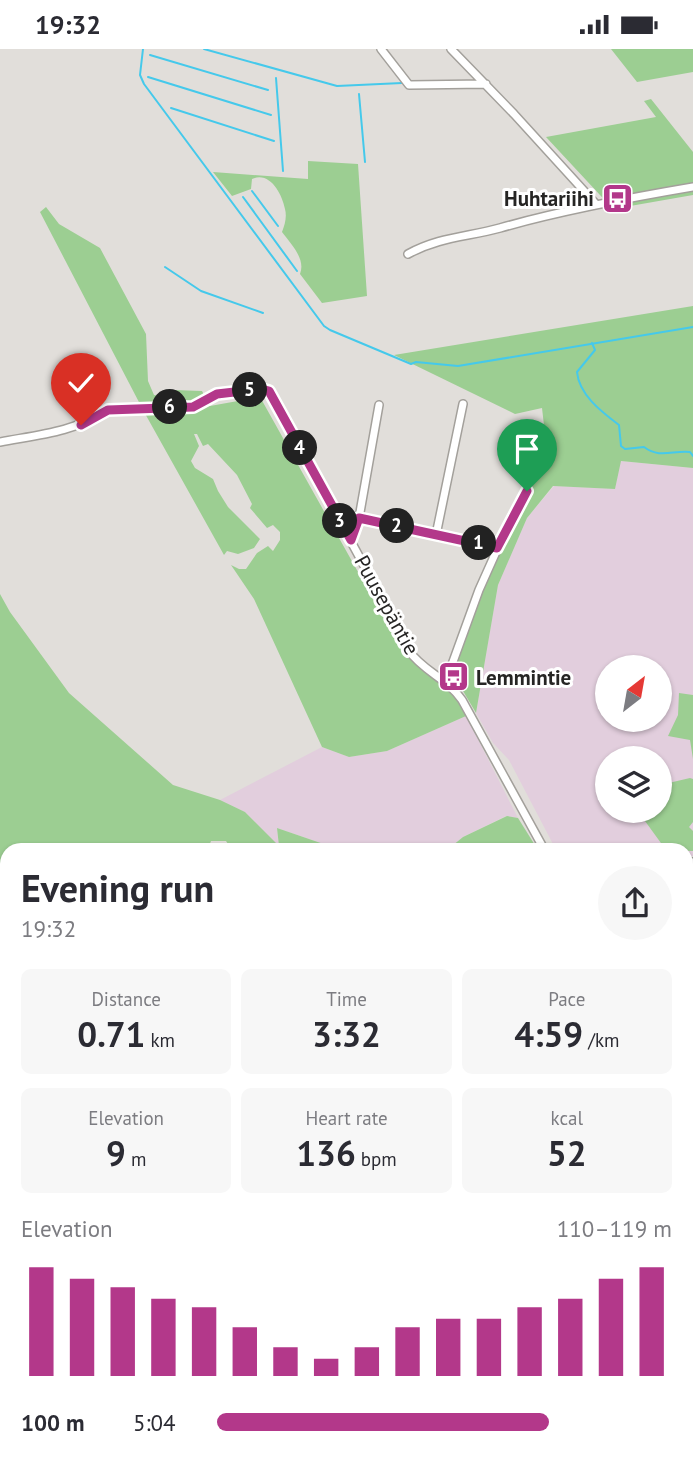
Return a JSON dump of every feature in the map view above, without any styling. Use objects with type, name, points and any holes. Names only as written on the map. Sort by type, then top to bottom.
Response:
[{"type":"street","points":[[381,49],[409,85],[486,83]]},
{"type":"street","points":[[451,49],[486,83],[596,204]]},
{"type":"street","points":[[408,254],[428,243],[596,204],[693,187]]},
{"type":"street","name":"Puusepäntie","points":[[108,410],[193,407],[217,394],[261,389],[269,391],[408,651],[423,666],[446,681],[462,700],[541,843]]},
{"type":"street","points":[[436,535],[463,404]]},
{"type":"street","points":[[351,540],[359,518],[379,405]]},
{"type":"street","points":[[95,411],[108,410]]},
{"type":"street","points":[[0,442],[88,423],[108,410]]},
{"type":"street","points":[[446,681],[497,548],[526,497],[541,431]]},
{"type":"street","points":[[359,518],[497,548]]},
{"type":"shaded area","points":[[620,461],[693,468],[693,843],[552,843],[509,760],[493,743],[476,713],[498,585],[527,518],[554,486],[615,489]]},
{"type":"shaded area","points":[[466,716],[518,818],[506,816],[456,843],[321,843],[277,828],[279,843],[275,843],[245,812],[220,800],[322,747],[349,757],[387,751]]},
{"type":"green space","points":[[611,49],[693,49],[693,72],[637,82]]},
{"type":"green space","points":[[651,99],[693,152],[693,195],[613,209],[546,137],[656,117],[644,101]]},
{"type":"green space","points":[[308,161],[358,164],[367,296],[322,303],[300,274],[299,257],[282,232],[286,212],[274,185],[258,177],[252,179],[251,189],[232,196],[213,172],[308,179]]},
{"type":"green space","points":[[46,207],[59,224],[100,248],[146,334],[148,381],[154,395],[164,396],[174,390],[202,391],[210,406],[260,397],[404,654],[452,692],[466,716],[387,751],[349,757],[322,747],[254,599],[231,565],[246,569],[257,553],[268,546],[273,551],[280,540],[280,532],[273,525],[267,528],[250,508],[252,504],[237,475],[208,444],[203,446],[197,434],[194,434],[199,446],[191,461],[195,468],[213,479],[228,507],[260,539],[254,548],[238,554],[227,551],[224,555],[143,410],[191,413],[185,405],[141,406],[40,212]]},
{"type":"green space","points":[[693,306],[693,468],[621,461],[615,489],[553,486],[527,518],[498,585],[476,713],[453,674],[487,574],[529,495],[545,434],[542,408],[515,414],[394,355]]},
{"type":"green space","points":[[0,594],[69,693],[173,785],[220,800],[245,812],[276,843],[211,841],[0,843]]},
{"type":"green space","points":[[679,693],[693,695],[693,759],[690,740],[668,736],[678,715]]},
{"type":"green space","points":[[693,779],[693,822],[689,827],[693,831],[693,843],[661,843],[646,823],[672,823],[672,782]]},
{"type":"green space","points":[[507,816],[518,818],[534,843],[456,843]]},
{"type":"green space","points":[[277,828],[321,843],[279,843]]},
{"type":"waterway","points":[[143,49],[140,75],[144,84],[324,326],[330,330],[411,364],[416,362],[458,366],[693,327]]},
{"type":"waterway","points":[[204,49],[337,86],[402,83]]},
{"type":"waterway","points":[[150,55],[268,90]]},
{"type":"waterway","points":[[148,77],[271,115]]},
{"type":"waterway","points":[[276,78],[283,171]]},
{"type":"waterway","points":[[359,94],[365,162]]},
{"type":"waterway","points":[[171,108],[274,141]]},
{"type":"waterway","points":[[252,191],[278,226]]},
{"type":"waterway","points":[[243,197],[297,271]]},
{"type":"waterway","points":[[165,267],[201,291],[263,313]]},
{"type":"waterway","points":[[592,343],[595,350],[577,372],[579,380],[592,402],[619,425],[621,446],[625,449],[644,447],[656,453],[690,452],[693,456]]},
{"type":"place","name":"Huhtariihi","points":[[617,198]]},
{"type":"place","name":"Lemmintie","points":[[453,677]]},
{"type":"route","points":[[81,425],[108,410],[193,407],[217,394],[261,389],[269,391],[351,540],[359,518],[497,548],[527,491]]}]
